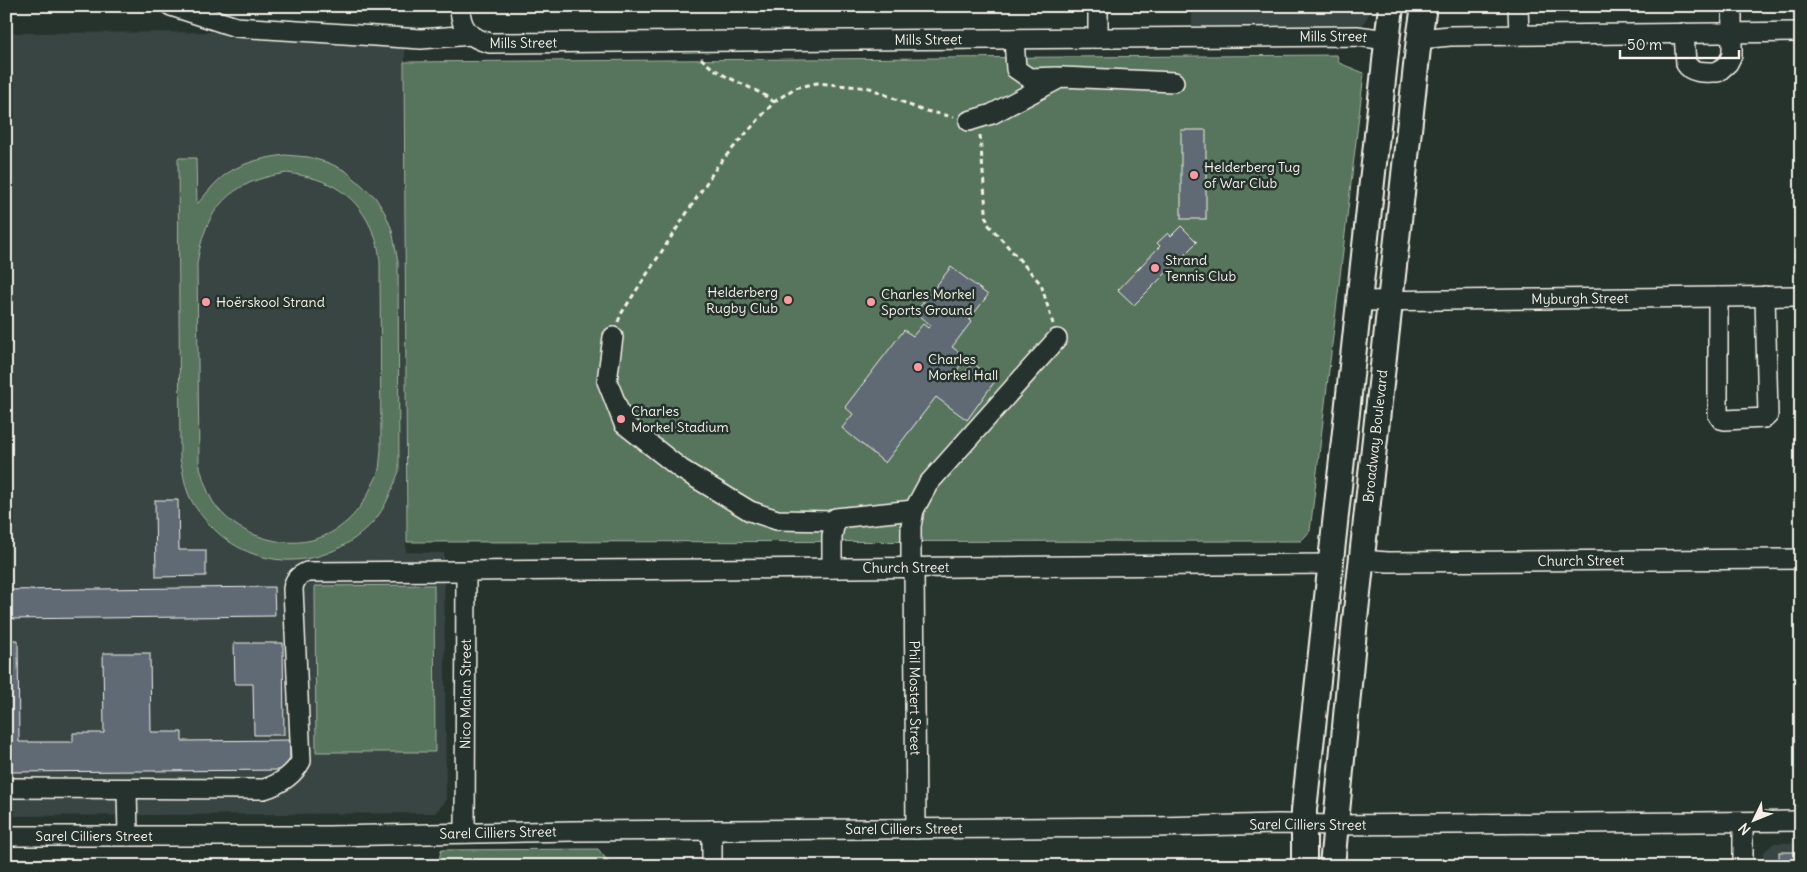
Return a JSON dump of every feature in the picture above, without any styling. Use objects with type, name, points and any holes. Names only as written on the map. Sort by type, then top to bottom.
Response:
[{"type":"main road","points":[[1304,866],[1304,824],[1314,707],[1391,6]]},
{"type":"main road","name":"Broadway Boulevard","points":[[1332,866],[1361,560],[1389,300],[1424,6]]},
{"type":"street","points":[[171,6],[236,26],[421,39],[471,35]]},
{"type":"street","points":[[460,6],[460,19],[471,35]]},
{"type":"street","points":[[1098,6],[1098,38]]},
{"type":"street","points":[[1518,6],[1519,35]]},
{"type":"street","points":[[1684,34],[1686,64],[1688,68],[1694,71],[1718,72],[1728,63],[1732,55],[1732,6]]},
{"type":"street","points":[[1419,39],[1450,36],[1801,32]]},
{"type":"street","name":"Mills Street","points":[[471,35],[490,43],[1357,36],[1387,40]]},
{"type":"street","points":[[1014,39],[1016,69],[1029,78],[1062,77],[1174,82]]},
{"type":"street","points":[[968,120],[992,114],[1062,77]]},
{"type":"street","points":[[1718,297],[1718,414],[1724,420],[1765,418],[1768,415],[1765,296]]},
{"type":"street","name":"Myburgh Street","points":[[1360,301],[1801,296]]},
{"type":"street","points":[[613,337],[607,382],[624,424],[681,469],[750,511],[777,520],[835,521]]},
{"type":"street","points":[[832,568],[832,536],[835,521],[839,517],[914,510],[928,484],[1057,339]]},
{"type":"street","name":"Phil Mostert Street","points":[[914,510],[911,526],[916,829]]},
{"type":"street","name":"Church Street","points":[[1361,560],[1388,562],[1801,559]]},
{"type":"street","name":"Church Street","points":[[6,788],[264,789],[277,786],[297,768],[301,761],[293,589],[294,582],[306,572],[1331,564]]},
{"type":"street","name":"Nico Malan Street","points":[[465,833],[474,571]]},
{"type":"street","points":[[128,789],[128,836]]},
{"type":"street","name":"Sarel Cilliers Street","points":[[6,836],[329,836],[712,830],[1801,821]]},
{"type":"street","points":[[1743,822],[1743,866]]},
{"type":"street","points":[[712,830],[712,866]]},
{"type":"path","points":[[696,41],[698,55],[710,67],[764,94],[774,102]]},
{"type":"path","points":[[613,337],[621,314],[718,164],[774,102],[795,88],[817,84],[870,88],[921,110],[968,120],[980,126],[987,222],[1041,284],[1057,339]]},
{"type":"shaded area","points":[[1192,6],[1370,6],[1369,14],[1357,34],[1252,36],[1251,26],[1192,27]]},
{"type":"shaded area","name":"Hoërskool Strand","points":[[223,32],[226,38],[405,45],[406,552],[444,553],[446,801],[435,813],[6,816],[6,33]]},
{"type":"shaded area","points":[[1774,843],[1801,843],[1801,866],[1763,866],[1763,853]]},
{"type":"green space","name":"Charles Morkel Sports Ground","points":[[1337,55],[1339,63],[1364,73],[1310,531],[1301,541],[407,542],[404,62]]},
{"type":"green space","points":[[285,155],[308,157],[329,163],[346,171],[375,197],[385,213],[392,230],[398,262],[399,471],[382,511],[355,538],[335,550],[313,557],[291,560],[269,558],[248,552],[227,540],[209,524],[190,497],[185,485],[180,459],[178,158],[196,158],[197,204],[221,178],[235,168],[251,162]],"holes":[[[287,173],[302,175],[329,184],[351,199],[360,209],[376,241],[380,262],[381,450],[378,473],[361,506],[350,519],[337,529],[323,536],[308,541],[292,542],[275,541],[258,536],[239,527],[217,508],[204,482],[199,462],[197,264],[206,227],[224,201],[250,183],[267,177]]]},
{"type":"green space","points":[[434,585],[435,752],[316,752],[315,586]]},
{"type":"green space","points":[[598,849],[612,866],[438,866],[441,850]]},
{"type":"building","name":"Helderberg Tug of War Club","points":[[1181,130],[1206,130],[1206,219],[1181,219]]},
{"type":"building","name":"Strand Tennis Club","points":[[1181,226],[1197,242],[1134,305],[1118,290],[1160,246],[1157,243],[1168,233],[1171,236]]},
{"type":"building","name":"Charles Morkel Hall","points":[[951,267],[988,295],[952,347],[967,358],[957,370],[963,375],[973,363],[995,381],[967,420],[936,397],[885,463],[842,428],[853,414],[845,407],[904,330],[913,336],[923,324],[928,328],[931,325],[915,313]]},
{"type":"building","points":[[155,500],[178,500],[179,550],[206,550],[206,576],[156,577]]},
{"type":"building","points":[[274,587],[275,616],[6,619],[6,590]]},
{"type":"building","points":[[6,640],[18,640],[19,742],[73,742],[73,733],[104,733],[103,653],[150,653],[151,732],[182,732],[182,741],[290,740],[290,770],[6,772]]},
{"type":"building","points":[[234,643],[283,643],[284,735],[254,735],[253,684],[235,684]]},
{"type":"building","points":[[1779,852],[1801,852],[1801,866],[1779,866]]},
{"type":"place","name":"Helderberg Tug of War Club","points":[[1194,175]]},
{"type":"place","name":"Strand Tennis Club","points":[[1155,268]]},
{"type":"place","name":"Helderberg Rugby Club","points":[[788,300]]},
{"type":"place","name":"Hoërskool Strand","points":[[206,302]]},
{"type":"place","name":"Charles Morkel Sports Ground","points":[[871,302]]},
{"type":"place","name":"Charles Morkel Hall","points":[[918,367]]},
{"type":"place","name":"Charles Morkel Stadium","points":[[621,419]]}]
